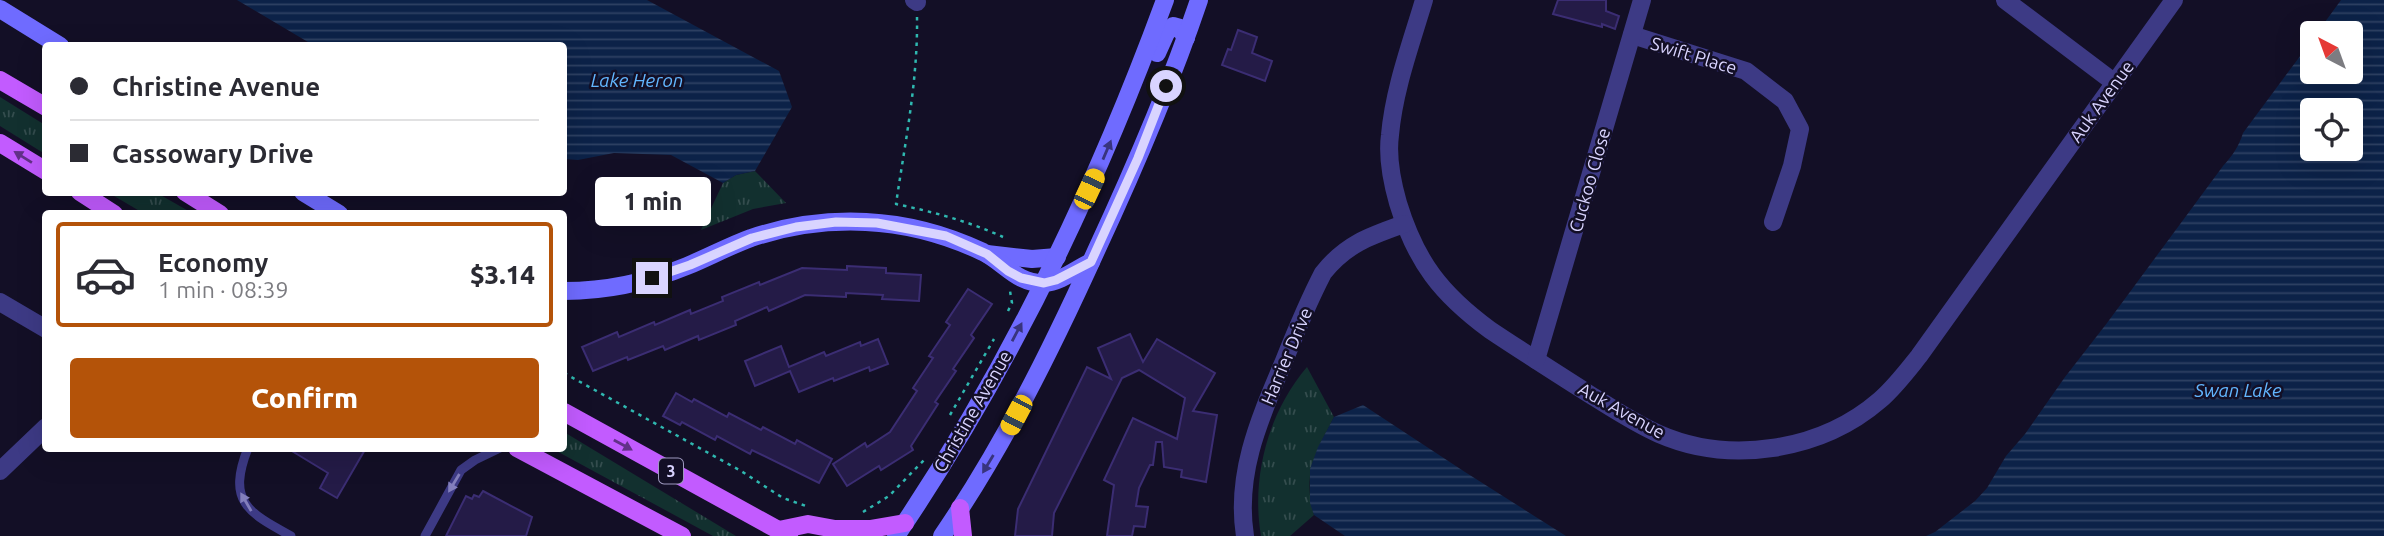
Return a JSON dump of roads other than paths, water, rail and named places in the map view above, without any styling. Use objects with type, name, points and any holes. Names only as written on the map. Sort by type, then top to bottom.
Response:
[{"type":"main road","points":[[0,79],[42,105]]},
{"type":"main road","points":[[0,143],[42,169]]},
{"type":"main road","points":[[86,196],[108,210]]},
{"type":"main road","points":[[191,196],[213,210]]},
{"type":"main road","name":"3","points":[[567,414],[784,533]]},
{"type":"main road","points":[[524,452],[682,536]]},
{"type":"main road","points":[[960,508],[963,536]]},
{"type":"main road","points":[[784,533],[808,524],[835,529],[900,530]]},
{"type":"street","name":"Christine Avenue","points":[[900,530],[966,424],[1057,257],[1129,97],[1165,0]]},
{"type":"street","points":[[942,536],[1019,410],[1091,262],[1138,158],[1199,0]]},
{"type":"street","name":"Auk Avenue","points":[[1424,0],[1395,101],[1389,137],[1394,190],[1404,224],[1421,259],[1450,297],[1468,314],[1630,419],[1660,434],[1703,448],[1750,450],[1780,447],[1834,429],[1859,415],[1896,385],[2174,0]]},
{"type":"street","name":"Cuckoo Close","points":[[1536,360],[1642,0]]},
{"type":"street","points":[[2005,0],[2115,83]]},
{"type":"street","points":[[0,9],[54,42]]},
{"type":"street","points":[[1129,97],[1149,72],[1169,29],[1173,26],[1180,28],[1186,38]]},
{"type":"street","name":"Swift Place","points":[[1632,35],[1746,71],[1785,101],[1800,129],[1793,166],[1773,222]]},
{"type":"street","points":[[310,196],[332,210]]},
{"type":"street","points":[[567,291],[594,290],[634,283],[690,265],[752,238],[796,227],[836,222],[877,223],[946,236],[987,254],[1014,275],[1027,281],[1044,283],[1063,278],[1091,262]]},
{"type":"street","name":"Harrier Drive","points":[[1245,536],[1241,503],[1248,454],[1267,401],[1318,282],[1343,251],[1369,237],[1404,224]]},
{"type":"street","points":[[987,254],[1025,259],[1057,257]]},
{"type":"street","points":[[0,302],[42,327]]},
{"type":"street","points":[[0,471],[42,431]]},
{"type":"lane","points":[[247,452],[239,473],[245,504],[257,517],[291,536]]},
{"type":"lane","points":[[425,536],[461,470],[492,452]]},
{"type":"water","name":"Lake Heron","points":[[237,0],[647,0],[779,71],[792,107],[755,171],[736,175],[723,183],[671,155],[614,153],[578,160],[567,159],[567,42],[308,42]]},
{"type":"water","name":"Swan Lake","points":[[2341,0],[2384,0],[2384,536],[1926,536],[1975,501],[1987,488],[2006,456],[2233,154],[2243,133],[2300,56],[2300,84],[2363,84],[2363,21],[2326,21]]},
{"type":"water","points":[[1363,405],[1566,536],[1345,536],[1314,515],[1310,503],[1310,469],[1334,417]]}]
